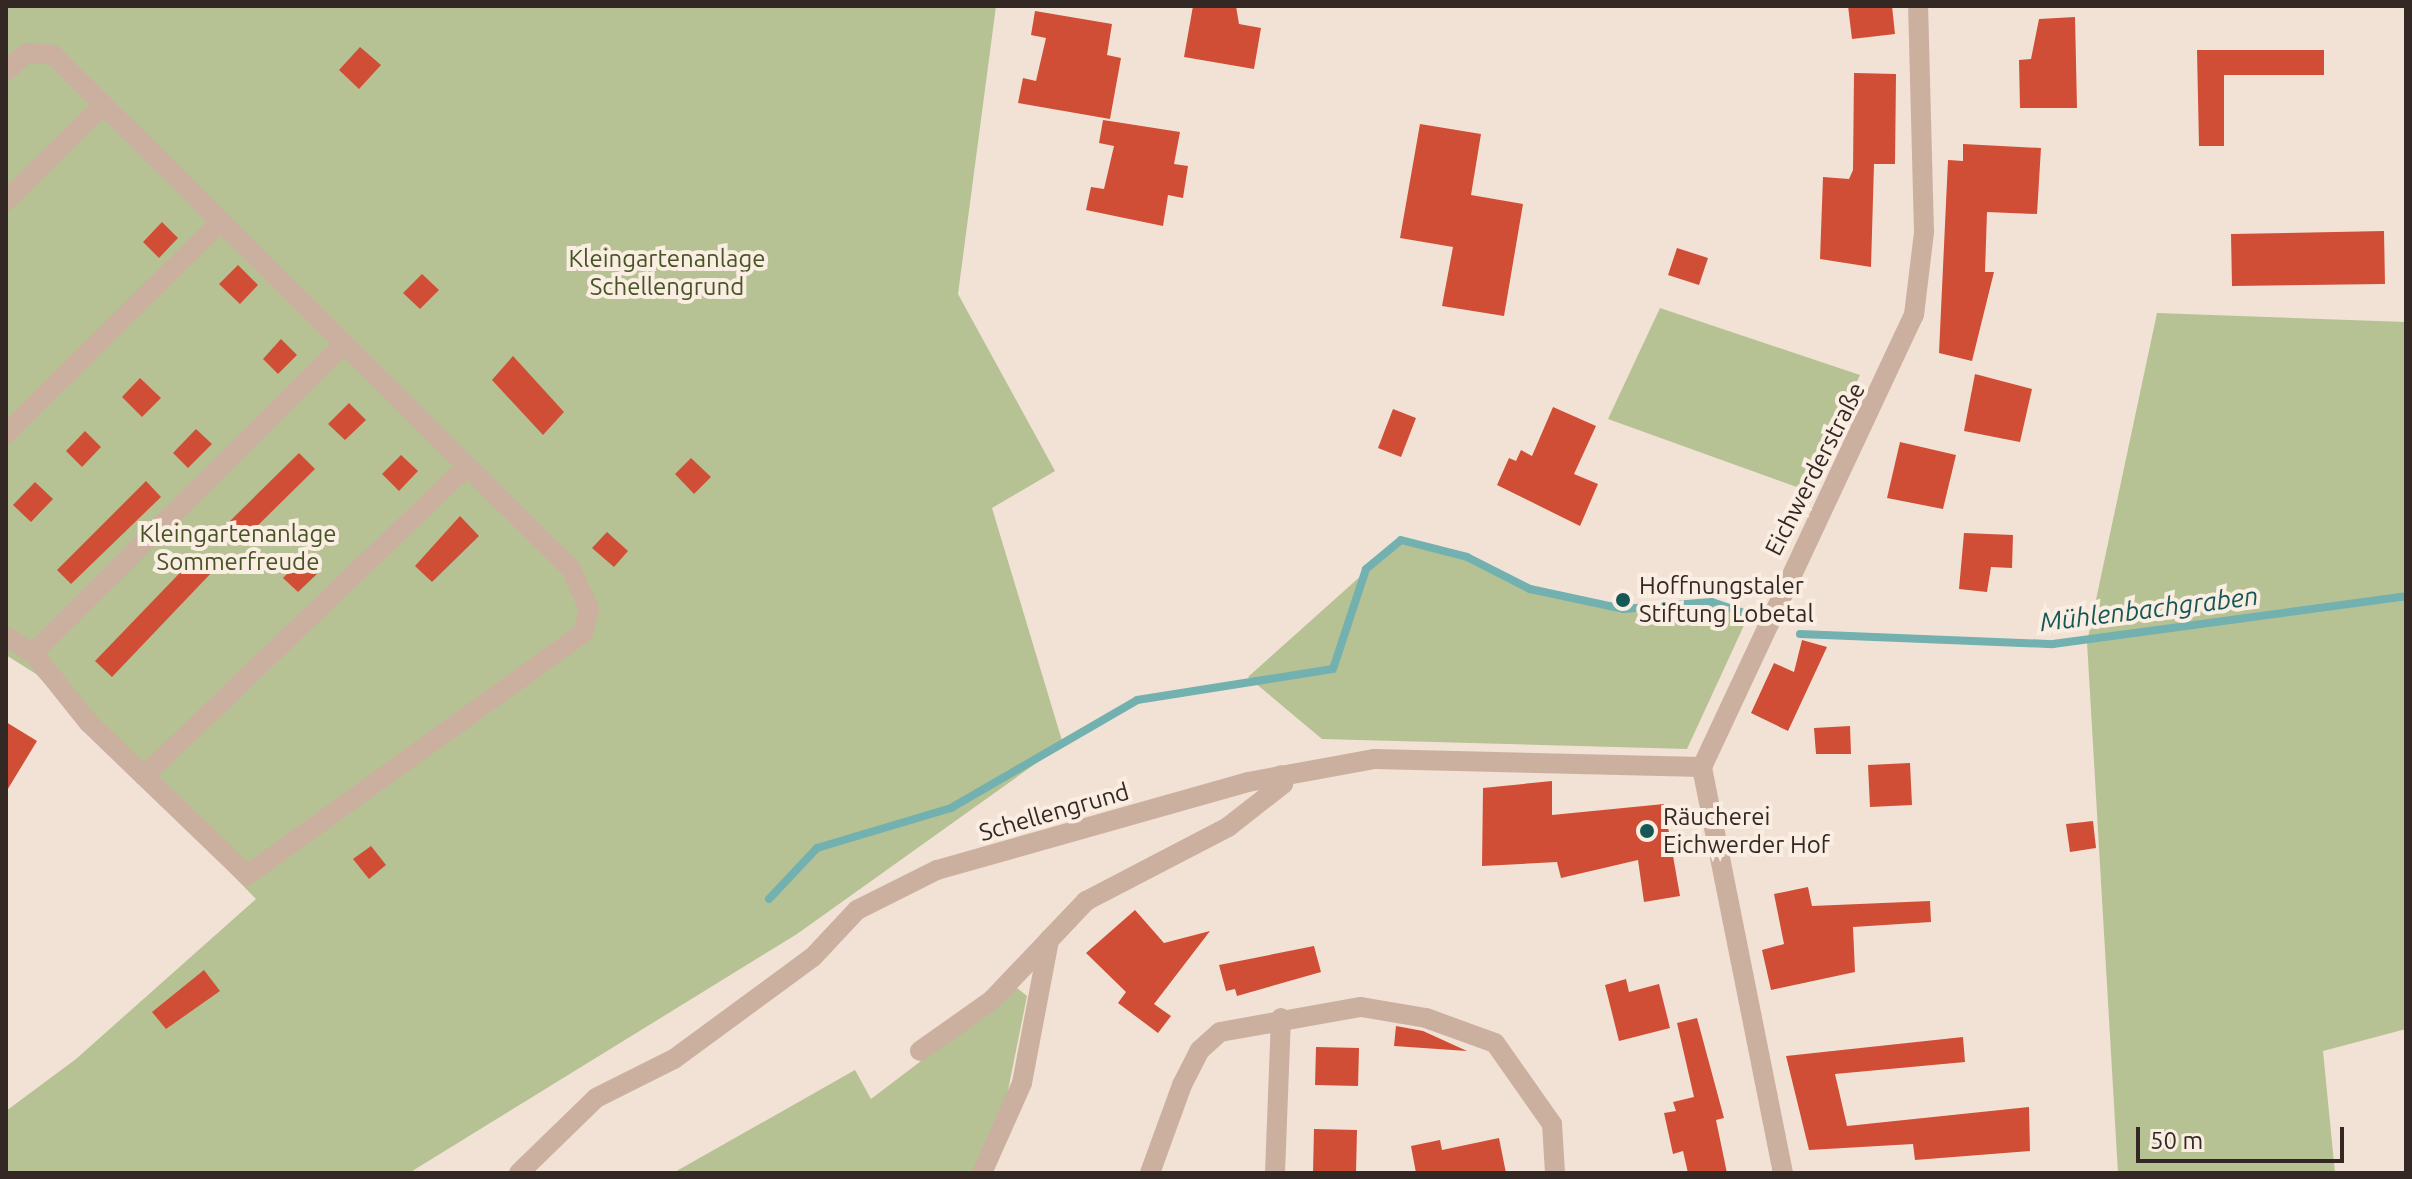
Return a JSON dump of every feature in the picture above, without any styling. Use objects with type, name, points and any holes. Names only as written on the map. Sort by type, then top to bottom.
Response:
[{"type":"street","name":"Eichwerderstraße","points":[[1702,767],[1914,315],[1924,232],[1918,6]]},
{"type":"street","points":[[6,71],[27,53],[53,55],[571,569],[589,609],[583,633],[247,875],[144,776],[33,653],[6,637]]},
{"type":"street","points":[[6,201],[103,105]]},
{"type":"street","points":[[6,434],[221,221]]},
{"type":"street","points":[[33,653],[344,344]]},
{"type":"street","points":[[144,776],[467,466]]},
{"type":"street","name":"Schellengrund","points":[[519,1173],[596,1098],[674,1059],[746,1010],[893,886],[1281,775],[1375,759],[1702,767]]},
{"type":"street","points":[[1702,767],[1783,1173]]},
{"type":"street","points":[[920,1051],[992,1000],[1086,901],[1228,827],[1283,784],[1281,775]]},
{"type":"street","points":[[982,1173],[1022,1083],[1049,940]]},
{"type":"street","points":[[1150,1173],[1200,1050],[1220,1032],[1281,1018],[1361,1007],[1426,1018],[1495,1043],[1524,1075],[1552,1124],[1555,1173]]},
{"type":"street","points":[[1275,1173],[1281,1018]]},
{"type":"green space","points":[[6,6],[996,6],[958,294],[1055,471],[992,508],[1063,744],[797,934],[409,1173],[6,1173],[6,1111],[76,1059],[256,899],[36,674],[6,655]]},
{"type":"green space","points":[[1660,308],[1860,375],[1805,490],[1608,419]]},
{"type":"green space","points":[[2157,313],[2406,322],[2406,1029],[2323,1051],[2335,1173],[2118,1173],[2087,642]]},
{"type":"green space","points":[[1401,540],[1467,557],[1530,589],[1623,609],[1712,602],[1746,621],[1687,749],[1322,739],[1248,677]]},
{"type":"green space","points":[[1017,988],[1027,996],[1002,1120],[972,1173],[673,1173],[855,1070],[871,1099]]},
{"type":"building","points":[[1193,6],[1236,6],[1239,24],[1261,28],[1254,69],[1184,57]]},
{"type":"building","points":[[1848,6],[1892,6],[1895,34],[1852,39]]},
{"type":"building","points":[[1035,11],[1112,24],[1107,55],[1121,58],[1110,119],[1018,103],[1023,78],[1036,81],[1046,38],[1031,35]]},
{"type":"building","points":[[2075,17],[2077,108],[2020,108],[2019,60],[2031,59],[2039,19]]},
{"type":"building","points":[[360,47],[381,65],[359,89],[339,70]]},
{"type":"building","points":[[2197,50],[2324,50],[2324,75],[2224,75],[2224,146],[2199,146]]},
{"type":"building","points":[[1854,73],[1896,74],[1895,164],[1874,164],[1871,267],[1820,259],[1823,177],[1849,179],[1853,170]]},
{"type":"building","points":[[1103,120],[1180,132],[1174,164],[1188,166],[1183,198],[1168,195],[1163,226],[1086,210],[1091,187],[1104,189],[1114,146],[1099,143]]},
{"type":"building","points":[[1420,124],[1481,134],[1471,195],[1523,204],[1504,316],[1442,306],[1453,247],[1400,238]]},
{"type":"building","points":[[1963,144],[2041,148],[2037,214],[1987,212],[1985,272],[1994,272],[1972,361],[1939,353],[1948,160],[1963,161]]},
{"type":"building","points":[[162,222],[178,238],[159,258],[143,242]]},
{"type":"building","points":[[2384,231],[2385,284],[2232,286],[2231,234]]},
{"type":"building","points":[[1677,248],[1708,258],[1699,285],[1668,275]]},
{"type":"building","points":[[238,265],[258,285],[240,304],[219,284]]},
{"type":"building","points":[[422,274],[439,290],[420,309],[403,293]]},
{"type":"building","points":[[281,339],[297,355],[278,374],[263,359]]},
{"type":"building","points":[[513,356],[564,412],[543,435],[492,380]]},
{"type":"building","points":[[1975,374],[2032,389],[2020,442],[1964,431]]},
{"type":"building","points":[[140,378],[161,398],[142,417],[122,397]]},
{"type":"building","points":[[349,403],[366,420],[345,440],[328,424]]},
{"type":"building","points":[[1553,407],[1596,426],[1574,474],[1598,484],[1580,526],[1497,485],[1509,458],[1516,461],[1521,450],[1532,456]]},
{"type":"building","points":[[1393,409],[1416,418],[1401,457],[1378,448]]},
{"type":"building","points":[[196,429],[212,444],[188,468],[173,453]]},
{"type":"building","points":[[85,431],[101,447],[82,467],[66,451]]},
{"type":"building","points":[[1900,442],[1956,455],[1943,509],[1887,498]]},
{"type":"building","points":[[299,453],[315,469],[244,539],[228,523]]},
{"type":"building","points":[[401,455],[418,471],[399,491],[382,474]]},
{"type":"building","points":[[691,458],[711,477],[694,494],[675,474]]},
{"type":"building","points":[[146,481],[161,497],[71,584],[57,570]]},
{"type":"building","points":[[35,482],[53,499],[31,522],[13,505]]},
{"type":"building","points":[[460,516],[479,536],[432,582],[415,566]]},
{"type":"building","points":[[607,532],[628,551],[614,567],[592,548]]},
{"type":"building","points":[[1964,533],[2013,535],[2012,568],[1991,567],[1987,592],[1959,589]]},
{"type":"building","points":[[198,554],[214,570],[112,677],[95,661]]},
{"type":"building","points":[[303,558],[318,573],[298,592],[283,578]]},
{"type":"building","points":[[1802,640],[1827,647],[1788,731],[1751,713],[1774,663],[1794,672]]},
{"type":"building","points":[[6,722],[37,741],[6,792]]},
{"type":"building","points":[[1850,726],[1851,754],[1816,754],[1814,728]]},
{"type":"building","points":[[1910,763],[1912,805],[1870,807],[1868,765]]},
{"type":"building","points":[[1552,781],[1552,815],[1664,804],[1680,896],[1644,902],[1638,860],[1561,878],[1557,862],[1482,866],[1483,788]]},
{"type":"building","points":[[2093,821],[2096,848],[2070,852],[2066,824]]},
{"type":"building","points":[[371,846],[386,865],[369,879],[353,859]]},
{"type":"building","points":[[1808,887],[1812,906],[1930,901],[1931,922],[1853,927],[1855,972],[1771,990],[1762,950],[1784,944],[1774,894]]},
{"type":"building","points":[[1135,910],[1164,943],[1210,931],[1154,1004],[1171,1016],[1158,1033],[1118,1003],[1126,992],[1086,953]]},
{"type":"building","points":[[1314,946],[1321,972],[1237,996],[1235,989],[1226,991],[1219,965]]},
{"type":"building","points":[[204,970],[220,991],[166,1029],[152,1012]]},
{"type":"building","points":[[1626,979],[1629,992],[1659,984],[1670,1028],[1619,1041],[1605,985]]},
{"type":"building","points":[[1697,1018],[1724,1118],[1716,1120],[1727,1173],[1688,1173],[1683,1151],[1673,1154],[1664,1113],[1676,1111],[1673,1102],[1694,1097],[1677,1023]]},
{"type":"building","points":[[1396,1026],[1423,1031],[1467,1051],[1394,1046]]},
{"type":"building","points":[[1963,1037],[1965,1062],[1835,1074],[1847,1126],[2029,1107],[2030,1151],[1915,1160],[1913,1144],[1809,1150],[1786,1056]]},
{"type":"building","points":[[1316,1047],[1359,1048],[1358,1086],[1315,1085]]},
{"type":"building","points":[[1314,1129],[1357,1130],[1356,1173],[1313,1173]]},
{"type":"building","points":[[1499,1138],[1506,1173],[1416,1173],[1411,1146],[1440,1140],[1442,1150]]},
{"type":"waterway","name":"Mühlenbachgraben","points":[[769,899],[817,848],[951,808],[1137,700],[1333,669],[1366,569],[1401,540],[1467,557],[1530,589],[1623,609],[1712,602],[1746,614]]},
{"type":"waterway","name":"Mühlenbachgraben","points":[[1800,634],[2053,644],[2406,596]]},
{"type":"place","name":"Hoffnungstaler Stiftung Lobetal","points":[[1623,600]]},
{"type":"place","name":"Räucherei Eichwerder Hof","points":[[1647,831]]},
{"type":"park label","name":"Kleingartenanlage Schellengrund","points":[[667,273]]},
{"type":"park label","name":"Kleingartenanlage Sommerfreude","points":[[238,548]]}]
